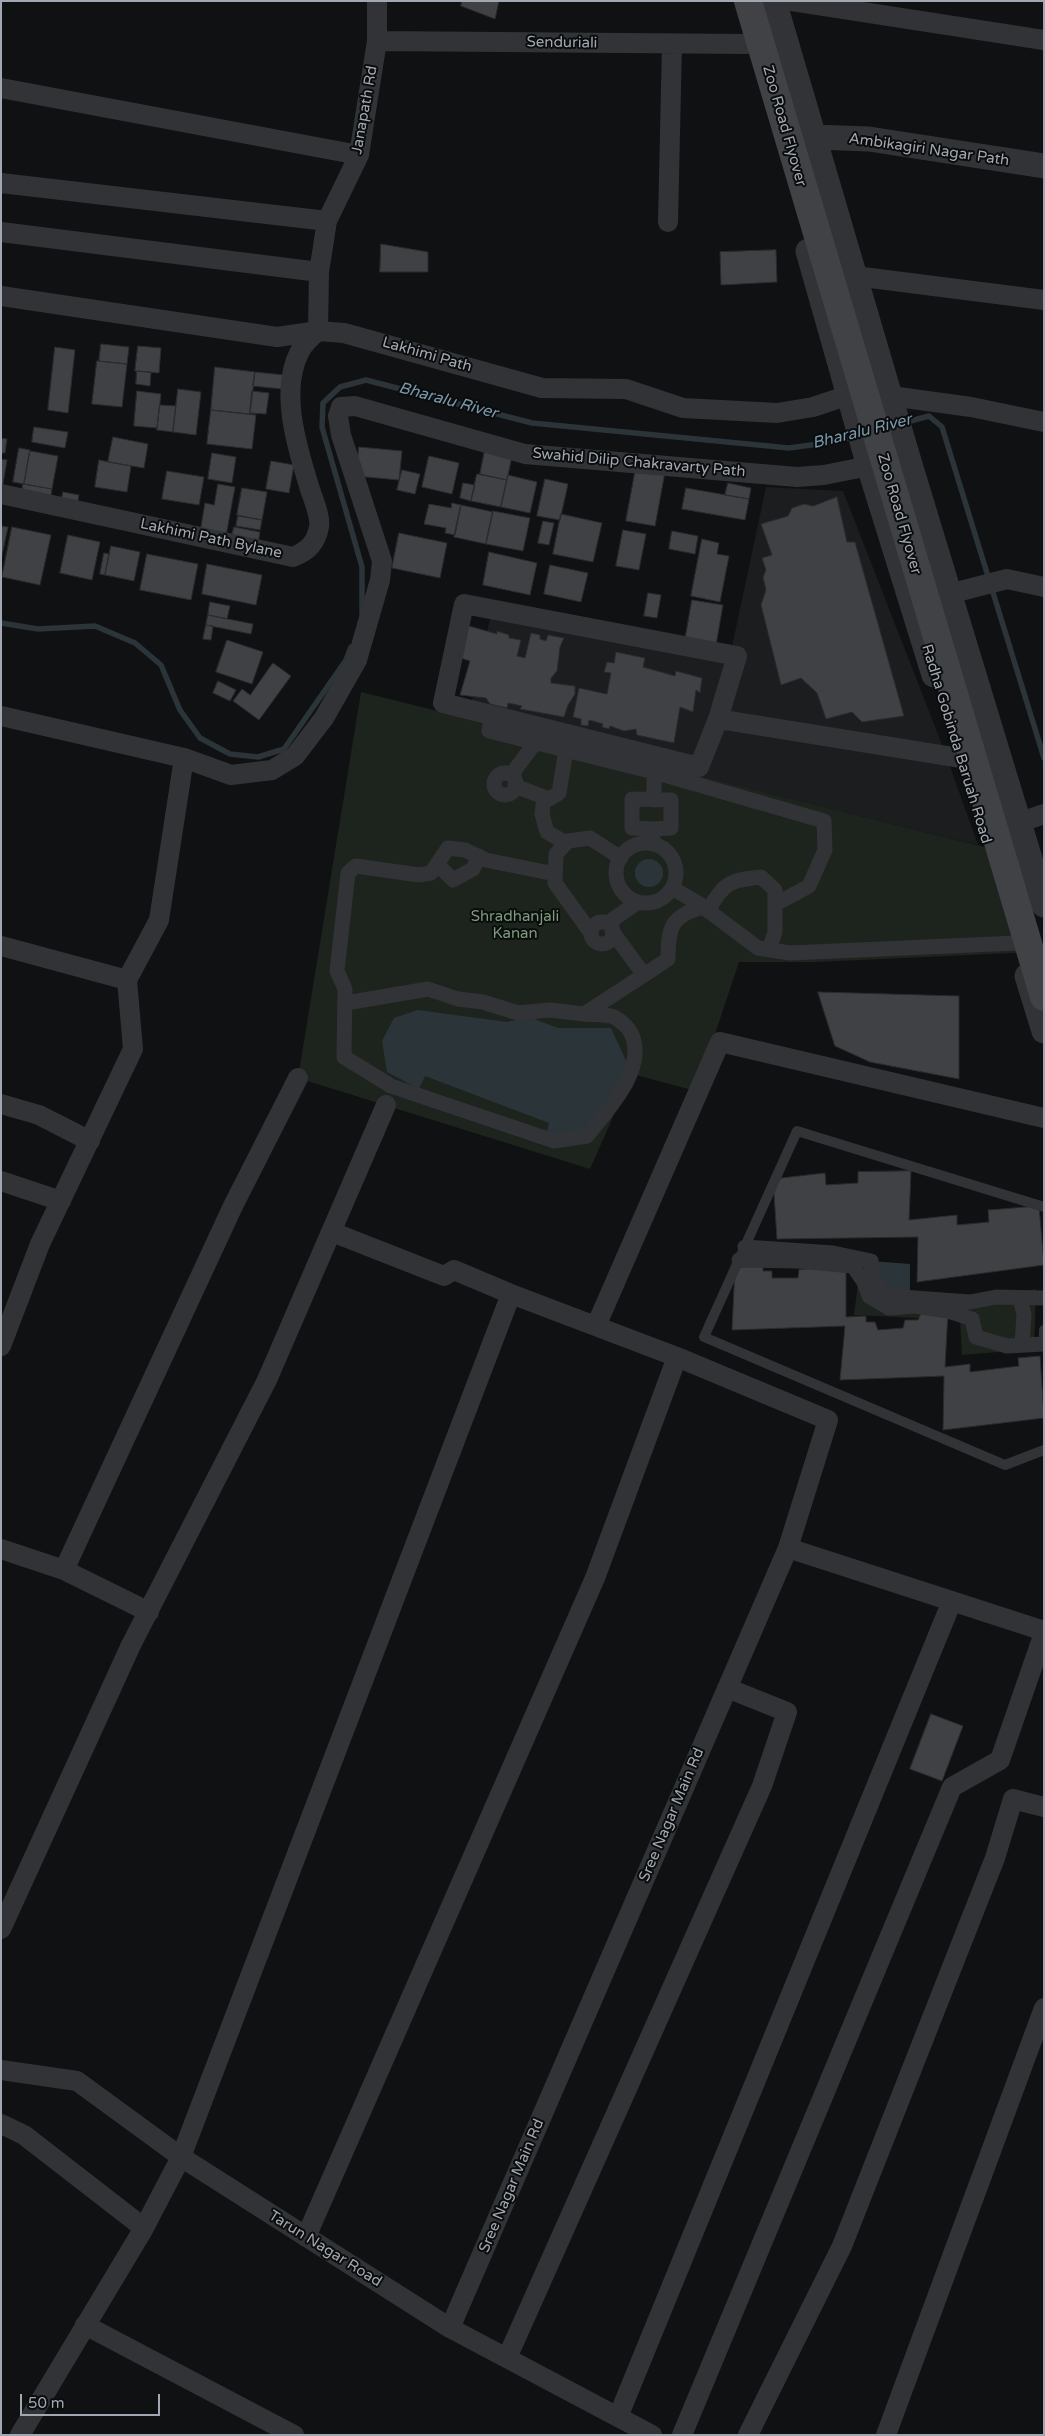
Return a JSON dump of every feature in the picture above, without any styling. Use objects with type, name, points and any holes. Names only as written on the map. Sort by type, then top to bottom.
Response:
[{"type":"main road","name":"Zoo Road Flyover","points":[[748,1],[1044,997]]},
{"type":"main road","name":"Zoo Road Flyover","points":[[762,1],[936,593],[1044,945]]},
{"type":"street","name":"Janapath Rd","points":[[318,331],[319,272],[327,221],[359,155],[377,41],[377,1]]},
{"type":"street","name":"Radha Gobinda Baruah Road","points":[[734,1],[868,462],[1044,1031]]},
{"type":"street","points":[[774,1],[909,461],[1044,905]]},
{"type":"street","points":[[792,1],[1044,40]]},
{"type":"street","name":"Senduriali","points":[[377,41],[747,44]]},
{"type":"street","points":[[668,222],[672,44]]},
{"type":"street","points":[[1,88],[359,155]]},
{"type":"street","name":"Ambikagiri Nagar Path","points":[[814,137],[869,139],[1044,166]]},
{"type":"street","points":[[1,183],[327,221]]},
{"type":"street","points":[[1,232],[319,272]]},
{"type":"street","points":[[855,276],[1044,300]]},
{"type":"street","name":"Lakhimi Path","points":[[1,296],[277,338],[318,331],[344,332],[542,388],[626,390],[683,408],[777,413],[812,407],[852,404]]},
{"type":"street","name":"Lakhimi Path Bylane","points":[[1,494],[293,557],[304,552],[313,544],[320,525],[297,447],[290,391],[299,351],[318,331]]},
{"type":"street","points":[[892,401],[971,407],[1044,422]]},
{"type":"street","name":"Swahid Dilip Chakravarty Path","points":[[184,758],[231,775],[272,770],[294,756],[324,718],[357,660],[380,580],[382,561],[341,435],[338,416],[341,407],[354,406],[525,454],[797,477],[824,475],[868,462]]},
{"type":"street","points":[[949,594],[1007,579],[1044,587]]},
{"type":"street","points":[[464,604],[737,656],[718,719],[699,767],[443,703],[464,604]]},
{"type":"street","points":[[492,715],[489,731],[654,772],[824,821],[824,850],[809,886],[776,904]]},
{"type":"street","points":[[1,716],[184,758],[159,920],[127,980],[133,1049],[40,1244],[1,1346]]},
{"type":"street","points":[[718,719],[960,758]]},
{"type":"street","points":[[535,743],[513,781],[549,799],[559,793],[566,750]]},
{"type":"street","points":[[654,772],[654,800]]},
{"type":"street","points":[[544,797],[542,814],[547,832],[566,843]]},
{"type":"street","points":[[653,836],[632,828],[632,799],[671,800],[671,828],[653,836],[630,848],[621,858],[616,873],[618,882],[629,898],[638,902],[658,901],[672,888],[676,870],[674,860],[653,836]]},
{"type":"street","points":[[1018,823],[1044,814]]},
{"type":"street","points":[[609,924],[611,938],[602,943],[593,939],[591,933],[555,883],[556,854],[568,841],[590,838],[621,858]]},
{"type":"street","points":[[346,1003],[428,989],[458,999],[483,1002],[518,1013],[550,1010],[614,1017],[629,1028],[636,1052],[631,1071],[618,1094],[587,1136],[554,1141],[391,1086],[344,1056],[345,989],[337,971],[348,872],[356,866],[419,875],[431,872],[448,848],[465,850],[486,860],[555,874]]},
{"type":"street","points":[[437,864],[453,880],[473,869],[479,856]]},
{"type":"street","points":[[584,1014],[668,959],[668,940],[673,922],[686,912],[706,909],[718,893],[736,879],[761,877],[775,890],[775,932],[769,950]]},
{"type":"street","points":[[672,888],[706,909],[758,948],[769,950],[790,953],[1017,943]]},
{"type":"street","points":[[609,924],[638,902]]},
{"type":"street","points":[[609,924],[644,974]]},
{"type":"street","points":[[1,946],[127,980]]},
{"type":"street","points":[[596,1326],[720,1042],[1044,1118]]},
{"type":"street","points":[[64,1570],[233,1206],[298,1078]]},
{"type":"street","points":[[1,1104],[39,1115],[90,1141]]},
{"type":"street","points":[[1,1929],[149,1612],[268,1380],[386,1105]]},
{"type":"street","points":[[1,1182],[61,1201]]},
{"type":"street","points":[[306,2237],[595,1578],[677,1357],[511,1294],[454,1270],[444,1276],[332,1232]]},
{"type":"street","points":[[742,1253],[833,1253],[871,1261],[873,1280],[887,1296],[970,1302],[996,1297],[1044,1298]]},
{"type":"street","points":[[742,1253],[797,1261],[853,1266],[864,1282],[869,1296],[889,1308],[915,1306],[948,1311],[972,1319],[976,1337],[1007,1346],[1022,1345],[1044,1335]]},
{"type":"street","points":[[20,2435],[144,2228],[181,2157],[511,1294]]},
{"type":"street","points":[[1020,1298],[1024,1314],[1022,1345]]},
{"type":"street","name":"Sree Nagar Main Rd","points":[[450,2328],[788,1548],[828,1420],[677,1357]]},
{"type":"street","points":[[682,2435],[952,1787],[1000,1760],[1044,1632],[788,1548]]},
{"type":"street","points":[[1,1549],[64,1570],[149,1612]]},
{"type":"street","points":[[618,2417],[952,1601]]},
{"type":"street","points":[[507,2358],[762,1786],[787,1712],[727,1688]]},
{"type":"street","points":[[748,2435],[842,2246],[995,1858],[1013,1799],[1044,1807]]},
{"type":"street","points":[[886,2435],[1044,2008]]},
{"type":"street","name":"Tarun Nagar Road","points":[[1,2070],[77,2081],[181,2157],[450,2328],[652,2435]]},
{"type":"street","points":[[1,2124],[31,2141],[144,2228]]},
{"type":"street","points":[[85,2325],[294,2435]]},
{"type":"lane","points":[[1044,1207],[797,1131],[704,1337],[1005,1465],[1044,1450]]},
{"type":"shaded area","points":[[766,487],[843,491],[943,747],[978,845],[702,777],[699,761],[471,705],[492,610],[730,656]]},
{"type":"shaded area","points":[[649,859],[659,863],[663,873],[659,883],[649,887],[639,883],[635,873],[639,863]]},
{"type":"shaded area","points":[[418,1010],[507,1022],[529,1017],[558,1028],[611,1028],[632,1074],[584,1129],[545,1139],[549,1123],[425,1076],[419,1089],[387,1072],[382,1041],[394,1018]]},
{"type":"shaded area","points":[[871,1261],[910,1264],[910,1298],[887,1296]]},
{"type":"green space","name":"Shradhanjali Kanan","points":[[361,692],[1005,852],[1035,952],[816,962],[739,962],[696,1091],[632,1074],[590,1169],[298,1078]]},
{"type":"green space","points":[[871,1261],[887,1296],[970,1302],[1036,1289],[1034,1349],[962,1355],[960,1320],[854,1315],[860,1268]]},
{"type":"building","points":[[462,1],[499,1],[495,19],[461,6]]},
{"type":"building","points":[[381,244],[428,252],[428,272],[380,272]]},
{"type":"building","points":[[776,250],[777,282],[721,285],[720,252]]},
{"type":"building","points":[[101,344],[129,347],[127,364],[99,361]]},
{"type":"building","points":[[138,346],[161,348],[159,373],[135,371]]},
{"type":"building","points":[[55,347],[75,350],[68,413],[48,410]]},
{"type":"building","points":[[97,361],[127,364],[122,407],[92,404]]},
{"type":"building","points":[[215,367],[255,372],[250,414],[211,410]]},
{"type":"building","points":[[137,371],[151,372],[150,386],[136,384]]},
{"type":"building","points":[[255,372],[284,375],[282,389],[253,386]]},
{"type":"building","points":[[178,389],[201,392],[196,435],[173,432]]},
{"type":"building","points":[[137,391],[161,394],[157,428],[134,426]]},
{"type":"building","points":[[252,391],[269,393],[266,414],[250,413]]},
{"type":"building","points":[[160,405],[176,406],[173,432],[157,430]]},
{"type":"building","points":[[211,410],[256,415],[252,449],[207,444]]},
{"type":"building","points":[[34,427],[68,432],[65,448],[32,442]]},
{"type":"building","points":[[113,437],[148,444],[144,468],[108,462]]},
{"type":"building","points":[[1,438],[7,439],[5,453],[1,453]]},
{"type":"building","points":[[359,447],[402,451],[399,480],[356,476]]},
{"type":"building","points":[[19,448],[30,450],[24,484],[13,482]]},
{"type":"building","points":[[485,450],[512,456],[507,480],[480,474]]},
{"type":"building","points":[[30,451],[58,456],[52,489],[24,484]]},
{"type":"building","points":[[212,453],[236,457],[232,483],[208,479]]},
{"type":"building","points":[[429,456],[459,463],[452,494],[422,487]]},
{"type":"building","points":[[1,459],[7,460],[2,490],[1,490]]},
{"type":"building","points":[[99,460],[131,466],[127,492],[95,487]]},
{"type":"building","points":[[271,461],[294,465],[289,493],[266,489]]},
{"type":"building","points":[[636,467],[665,472],[655,526],[626,521]]},
{"type":"building","points":[[402,470],[420,474],[415,494],[397,490]]},
{"type":"building","points":[[167,471],[204,477],[199,505],[162,499]]},
{"type":"building","points":[[477,474],[507,480],[501,507],[471,501]]},
{"type":"building","points":[[508,475],[537,482],[530,513],[501,507]]},
{"type":"building","points":[[545,479],[568,484],[560,520],[537,516]]},
{"type":"building","points":[[463,483],[475,485],[471,501],[460,498]]},
{"type":"building","points":[[728,483],[751,488],[749,499],[725,495]]},
{"type":"building","points":[[23,484],[52,489],[50,501],[21,496]]},
{"type":"building","points":[[218,484],[235,487],[226,536],[200,532],[205,503],[214,505]]},
{"type":"building","points":[[242,488],[267,492],[262,520],[237,515]]},
{"type":"building","points":[[686,488],[749,499],[745,520],[682,509]]},
{"type":"building","points":[[63,492],[79,495],[77,505],[61,502]]},
{"type":"building","points":[[837,497],[847,542],[855,542],[904,716],[862,722],[852,712],[826,719],[817,693],[801,678],[781,685],[761,605],[766,590],[763,577],[766,570],[762,558],[772,555],[761,524],[788,516],[792,508],[804,504],[813,506]]},
{"type":"building","points":[[452,503],[461,505],[455,535],[445,533],[446,528],[424,524],[429,504],[451,508]]},
{"type":"building","points":[[461,505],[493,512],[486,544],[454,537]]},
{"type":"building","points":[[493,511],[530,518],[523,551],[486,544]]},
{"type":"building","points":[[561,514],[602,523],[593,562],[553,554]]},
{"type":"building","points":[[238,516],[262,520],[260,530],[236,526]]},
{"type":"building","points":[[543,521],[554,523],[549,545],[538,543]]},
{"type":"building","points":[[1,526],[8,527],[1,560]]},
{"type":"building","points":[[12,527],[51,535],[40,585],[2,577]]},
{"type":"building","points":[[234,527],[260,532],[258,543],[231,539]]},
{"type":"building","points":[[623,530],[646,534],[639,570],[616,566]]},
{"type":"building","points":[[672,531],[698,536],[695,554],[669,549]]},
{"type":"building","points":[[399,533],[447,543],[440,578],[392,568]]},
{"type":"building","points":[[68,535],[100,542],[92,580],[60,573]]},
{"type":"building","points":[[702,539],[719,543],[717,554],[729,556],[720,602],[691,596]]},
{"type":"building","points":[[111,546],[140,552],[134,581],[105,575]]},
{"type":"building","points":[[489,552],[537,563],[530,595],[483,585]]},
{"type":"building","points":[[104,553],[109,554],[105,575],[100,574]]},
{"type":"building","points":[[147,554],[198,564],[191,600],[140,590]]},
{"type":"building","points":[[207,564],[262,575],[256,605],[202,594]]},
{"type":"building","points":[[550,565],[588,573],[581,602],[544,594]]},
{"type":"building","points":[[648,593],[661,595],[657,618],[644,616]]},
{"type":"building","points":[[692,600],[723,605],[716,645],[685,640]]},
{"type":"building","points":[[210,602],[230,606],[227,619],[208,615]]},
{"type":"building","points":[[208,615],[253,624],[251,634],[206,625]]},
{"type":"building","points":[[206,625],[213,626],[211,640],[203,639]]},
{"type":"building","points":[[469,626],[497,634],[497,631],[509,635],[509,638],[521,640],[517,656],[525,658],[531,633],[540,635],[540,639],[546,641],[548,635],[564,638],[560,647],[557,671],[551,678],[551,683],[575,686],[575,694],[568,705],[564,717],[520,709],[522,706],[508,703],[507,708],[490,704],[486,698],[460,695],[470,661],[458,657]]},
{"type":"building","points":[[227,640],[263,652],[252,684],[216,672]]},
{"type":"building","points":[[616,652],[645,658],[643,667],[675,676],[676,671],[702,678],[700,693],[696,690],[693,712],[680,707],[674,743],[637,735],[636,729],[624,731],[610,726],[609,729],[602,727],[603,724],[589,720],[588,726],[581,725],[581,719],[573,717],[579,688],[607,694],[611,673],[604,672],[607,662],[614,663]]},
{"type":"building","points":[[273,663],[291,676],[259,720],[233,701],[242,689],[250,695]]},
{"type":"building","points":[[218,681],[236,690],[230,701],[213,693]]},
{"type":"building","points":[[818,992],[959,996],[959,1079],[870,1062],[835,1046]]},
{"type":"building","points":[[911,1171],[909,1220],[957,1215],[957,1225],[989,1222],[988,1210],[1039,1206],[1044,1265],[917,1282],[918,1237],[777,1239],[773,1179],[825,1173],[826,1185],[858,1183],[858,1172]]},
{"type":"building","points":[[846,1264],[846,1317],[866,1316],[866,1322],[875,1322],[878,1330],[903,1328],[905,1320],[918,1320],[921,1314],[948,1311],[945,1367],[970,1364],[970,1372],[1019,1366],[1018,1358],[1040,1356],[1044,1418],[943,1430],[944,1376],[840,1380],[845,1326],[732,1330],[735,1268],[763,1265],[763,1271],[772,1271],[772,1278],[798,1278],[799,1270]]},
{"type":"building","points":[[931,1714],[963,1726],[942,1781],[910,1769]]},
{"type":"waterway","name":"Bharalu River","points":[[362,613],[362,567],[322,427],[323,403],[340,387],[366,380],[532,423],[789,448],[833,442],[856,436]]},
{"type":"waterway","name":"Bharalu River","points":[[903,423],[929,416],[942,427],[1044,758]]},
{"type":"waterway","name":"Bharalu River","points":[[1,623],[38,629],[95,626],[135,643],[161,665],[180,710],[200,738],[230,754],[258,757],[284,749],[346,660],[351,647]]}]
